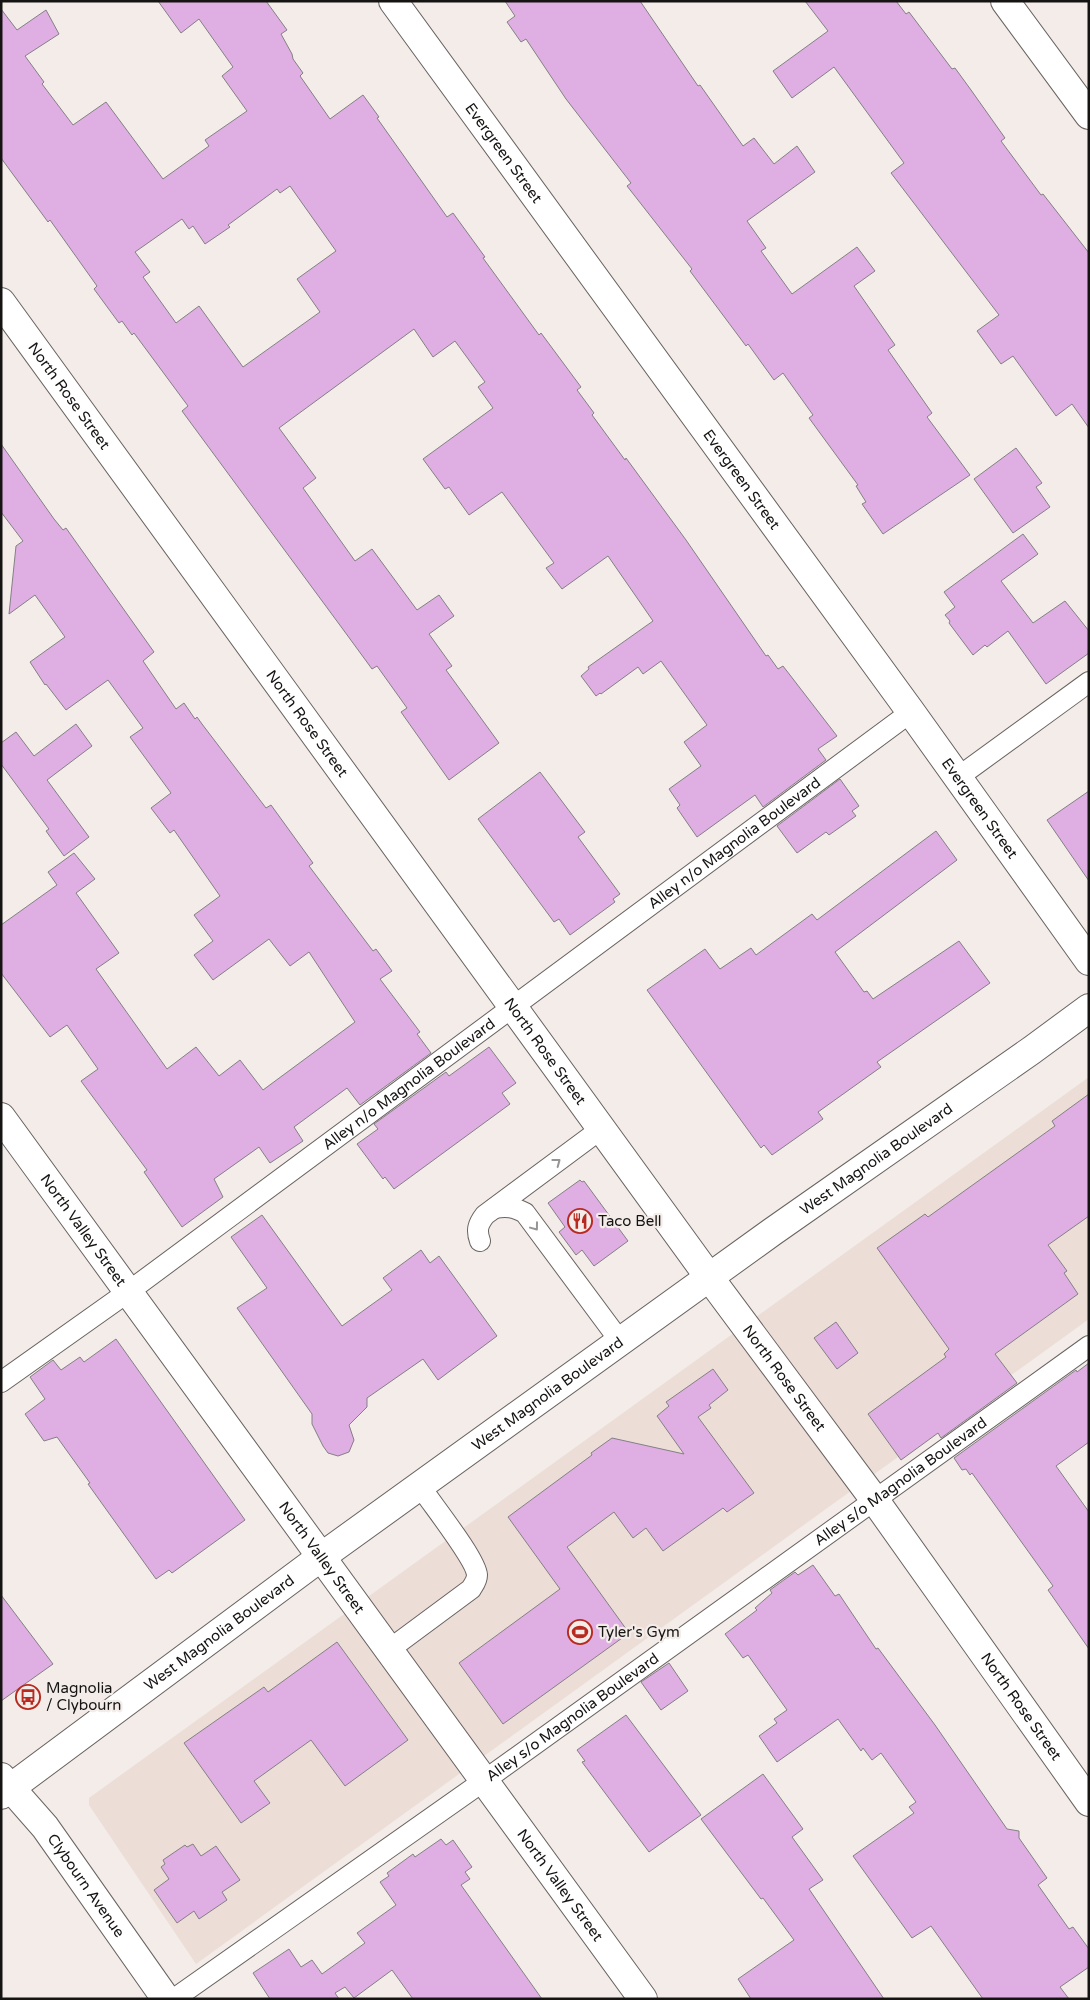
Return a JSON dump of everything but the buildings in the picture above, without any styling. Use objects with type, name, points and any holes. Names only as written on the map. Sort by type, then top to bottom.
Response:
[{"type":"street","name":"Evergreen Street","points":[[393,1],[911,712],[1089,961]]},
{"type":"street","points":[[1005,1],[1089,115]]},
{"type":"street","name":"North Rose Street","points":[[1,302],[601,1129],[874,1499],[1089,1802]]},
{"type":"street","name":"West Magnolia Boulevard","points":[[4,1786],[709,1277],[1089,1008]]},
{"type":"street","name":"North Valley Street","points":[[1,1116],[643,1999]]},
{"type":"street","name":"Clybourn Avenue","points":[[4,1786],[45,1828],[166,1999]]},
{"type":"lane","points":[[957,778],[1089,682]]},
{"type":"lane","name":"Alley n/o Magnolia Boulevard","points":[[1,1382],[128,1292],[514,1008],[911,712]]},
{"type":"lane","points":[[480,1241],[476,1232],[478,1223],[485,1215],[601,1129]]},
{"type":"lane","points":[[495,1208],[505,1206],[517,1208],[525,1213],[620,1341]]},
{"type":"lane","name":"Alley s/o Magnolia Boulevard","points":[[174,1999],[485,1780],[1089,1346]]},
{"type":"lane","points":[[390,1649],[471,1589],[476,1582],[477,1574],[470,1559],[420,1486]]},
{"type":"shaded area","points":[[1089,1077],[1089,1319],[196,1964],[89,1805],[89,1798]]},
{"type":"place","name":"Taco Bell","points":[[580,1221]]},
{"type":"place","name":"Tyler's Gym","points":[[580,1632]]},
{"type":"place","name":"Magnolia / Clybourn","points":[[28,1697]]}]
